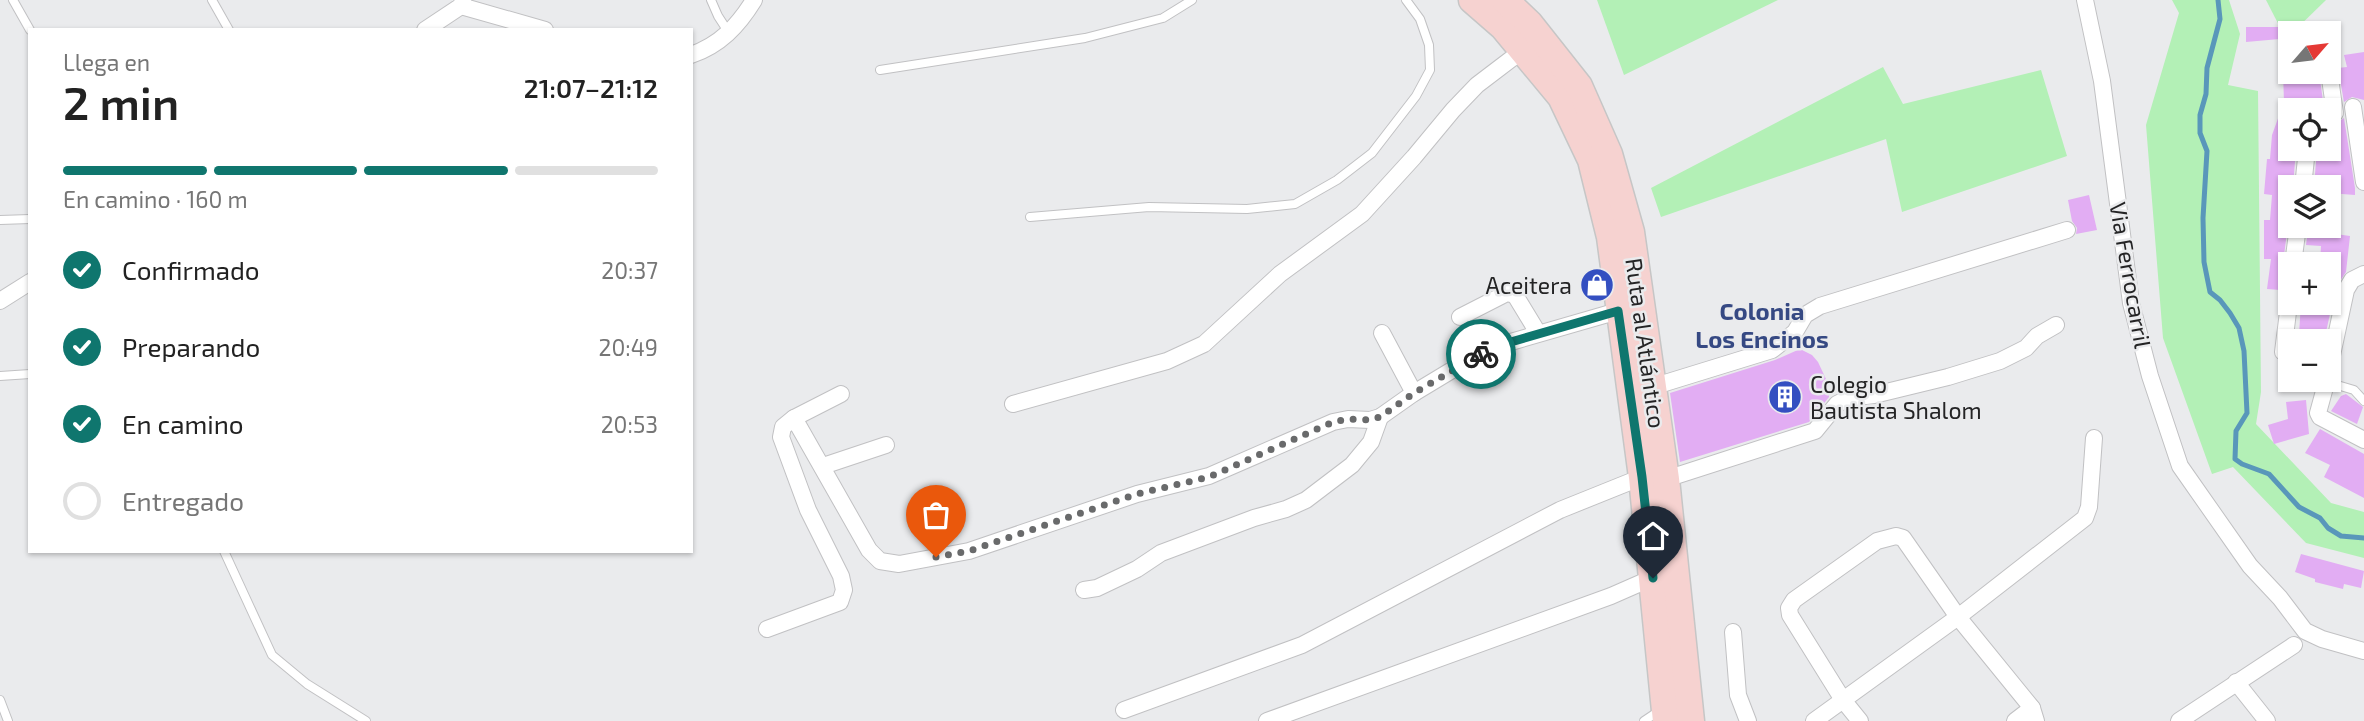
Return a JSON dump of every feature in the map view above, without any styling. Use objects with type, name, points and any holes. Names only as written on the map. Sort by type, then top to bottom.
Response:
[{"type":"highway","name":"Ruta al Atlántico","points":[[1472,0],[1503,27],[1561,97],[1591,160],[1610,237],[1618,311],[1654,478],[1691,721]]},
{"type":"highway","name":"Ruta al Atlántico","points":[[1505,0],[1530,24],[1579,86],[1609,154],[1631,233],[1652,387],[1653,578],[1658,717]]},
{"type":"street","points":[[693,54],[712,46],[729,33],[744,18],[754,0]]},
{"type":"street","name":"Via Ferrocarril","points":[[2085,0],[2102,80],[2131,303],[2154,389],[2180,466],[2250,566],[2280,598],[2305,631],[2322,639],[2364,651]]},
{"type":"street","points":[[435,27],[462,3],[539,28]]},
{"type":"street","points":[[1013,404],[1167,361],[1203,344],[1280,274],[1362,215],[1477,85],[1523,50]]},
{"type":"street","points":[[2341,111],[2359,106],[2364,182]]},
{"type":"street","points":[[1652,387],[1772,349],[1796,332],[1805,315],[1820,306],[2067,230]]},
{"type":"street","points":[[2338,329],[2346,290],[2352,280],[2364,274]]},
{"type":"street","points":[[0,301],[28,283]]},
{"type":"street","points":[[1460,317],[1507,293],[1514,295],[1538,333]]},
{"type":"street","points":[[794,418],[869,550],[880,561],[899,564],[969,551],[1137,494],[1209,477],[1333,422],[1380,417],[1462,363],[1497,346],[1618,311]]},
{"type":"street","points":[[1124,710],[1302,645],[1560,510],[1654,478],[1815,431],[1837,404],[1849,398],[1874,395],[1948,377],[2000,361],[2026,348],[2037,336],[2056,325]]},
{"type":"street","points":[[1381,333],[1414,393]]},
{"type":"street","points":[[2324,392],[2318,413],[2320,417],[2364,440]]},
{"type":"street","points":[[768,629],[840,602],[844,590],[841,576],[808,510],[781,437],[783,428],[794,418],[841,394]]},
{"type":"street","points":[[1084,590],[1097,588],[1137,569],[1161,553],[1306,500],[1352,465],[1371,442],[1380,417]]},
{"type":"street","points":[[1814,721],[1958,617],[2085,518],[2089,507],[2094,438]]},
{"type":"street","points":[[823,466],[886,445]]},
{"type":"street","points":[[1860,721],[1843,700],[1790,615],[1789,608],[1794,600],[1877,541],[1896,536],[1903,538],[1958,617],[2034,715],[2015,721]]},
{"type":"street","points":[[1267,721],[1611,596],[1653,578]]},
{"type":"street","points":[[1733,632],[1738,695],[1748,721]]},
{"type":"street","points":[[2179,721],[2294,645]]},
{"type":"street","points":[[2236,682],[2267,721]]},
{"type":"lane","points":[[13,0],[29,28]]},
{"type":"lane","points":[[212,0],[228,28]]},
{"type":"lane","points":[[711,0],[729,33]]},
{"type":"lane","points":[[880,70],[1085,38],[1163,18],[1192,0]]},
{"type":"lane","points":[[1030,217],[1149,206],[1247,209],[1295,204],[1338,180],[1372,152],[1416,96],[1430,70],[1429,45],[1420,19],[1406,0]]},
{"type":"lane","points":[[0,220],[28,219]]},
{"type":"lane","points":[[0,376],[28,374]]},
{"type":"lane","points":[[2341,384],[2354,390],[2364,401]]},
{"type":"lane","points":[[225,553],[272,655],[307,684],[366,721]]},
{"type":"lane","points":[[0,700],[8,721]]},
{"type":"green space","points":[[1597,0],[1778,0],[1624,75]]},
{"type":"green space","points":[[2172,0],[2229,0],[2240,34],[2228,85],[2258,91],[2261,392],[2256,424],[2331,503],[2364,512],[2364,558],[2306,543],[2233,467],[2212,474],[2163,338],[2146,125],[2179,13]]},
{"type":"green space","points":[[2266,0],[2326,0],[2304,21],[2278,21],[2278,23]]},
{"type":"green space","points":[[1883,67],[1903,104],[2041,70],[2067,156],[1902,212],[1886,139],[1661,217],[1651,188]]},
{"type":"building","points":[[2246,27],[2278,27],[2278,39],[2246,42]]},
{"type":"building","points":[[2364,52],[2364,100],[2352,97],[2344,102],[2341,84],[2342,68],[2347,67],[2344,55]]},
{"type":"building","points":[[2283,84],[2321,84],[2323,98],[2284,98]]},
{"type":"building","points":[[2278,118],[2278,161],[2295,161],[2294,175],[2278,175],[2278,238],[2286,238],[2284,252],[2278,252],[2278,290],[2267,289],[2271,259],[2264,259],[2264,220],[2270,220],[2272,195],[2264,194],[2272,135]]},
{"type":"building","points":[[2344,118],[2355,195],[2341,194],[2341,175],[2315,175],[2316,161],[2341,161],[2341,120]]},
{"type":"building","points":[[2089,195],[2097,230],[2076,234],[2077,228],[2072,221],[2068,200]]},
{"type":"building","points":[[2350,236],[2346,272],[2341,280],[2341,252],[2321,252],[2321,246],[2306,245],[2307,238]]},
{"type":"building","points":[[2300,315],[2330,315],[2327,329],[2299,329]]},
{"type":"building","points":[[1800,349],[1812,355],[1818,362],[1829,394],[1809,422],[1680,462],[1670,393],[1775,360]]},
{"type":"building","points":[[2346,394],[2363,407],[2357,424],[2331,411],[2341,396]]},
{"type":"building","points":[[2306,400],[2309,434],[2274,444],[2268,425],[2288,419],[2286,402]]},
{"type":"building","points":[[2320,429],[2364,454],[2364,498],[2324,477],[2330,465],[2305,453]]},
{"type":"building","points":[[2301,554],[2364,571],[2361,588],[2344,584],[2343,589],[2315,582],[2315,579],[2295,572]]},
{"type":"waterway","points":[[2218,0],[2220,19],[2207,68],[2206,94],[2200,115],[2200,133],[2207,151],[2203,218],[2204,262],[2210,292],[2220,300],[2239,328],[2244,351],[2247,413],[2236,431],[2235,459],[2269,474],[2299,507],[2320,518],[2328,528],[2341,536],[2364,538]]},
{"type":"way so far","points":[[936,557],[969,551],[1137,494],[1209,477],[1333,422],[1380,417],[1462,363],[1481,354]]},
{"type":"place","name":"Aceitera","points":[[1597,285]]},
{"type":"place","name":"Colegio Bautista Shalom","points":[[1785,397]]},
{"type":"district","name":"Colonia Los Encinos","points":[[1762,324]]},
{"type":"route","points":[[1481,354],[1497,346],[1618,311],[1642,477],[1653,578]]}]
